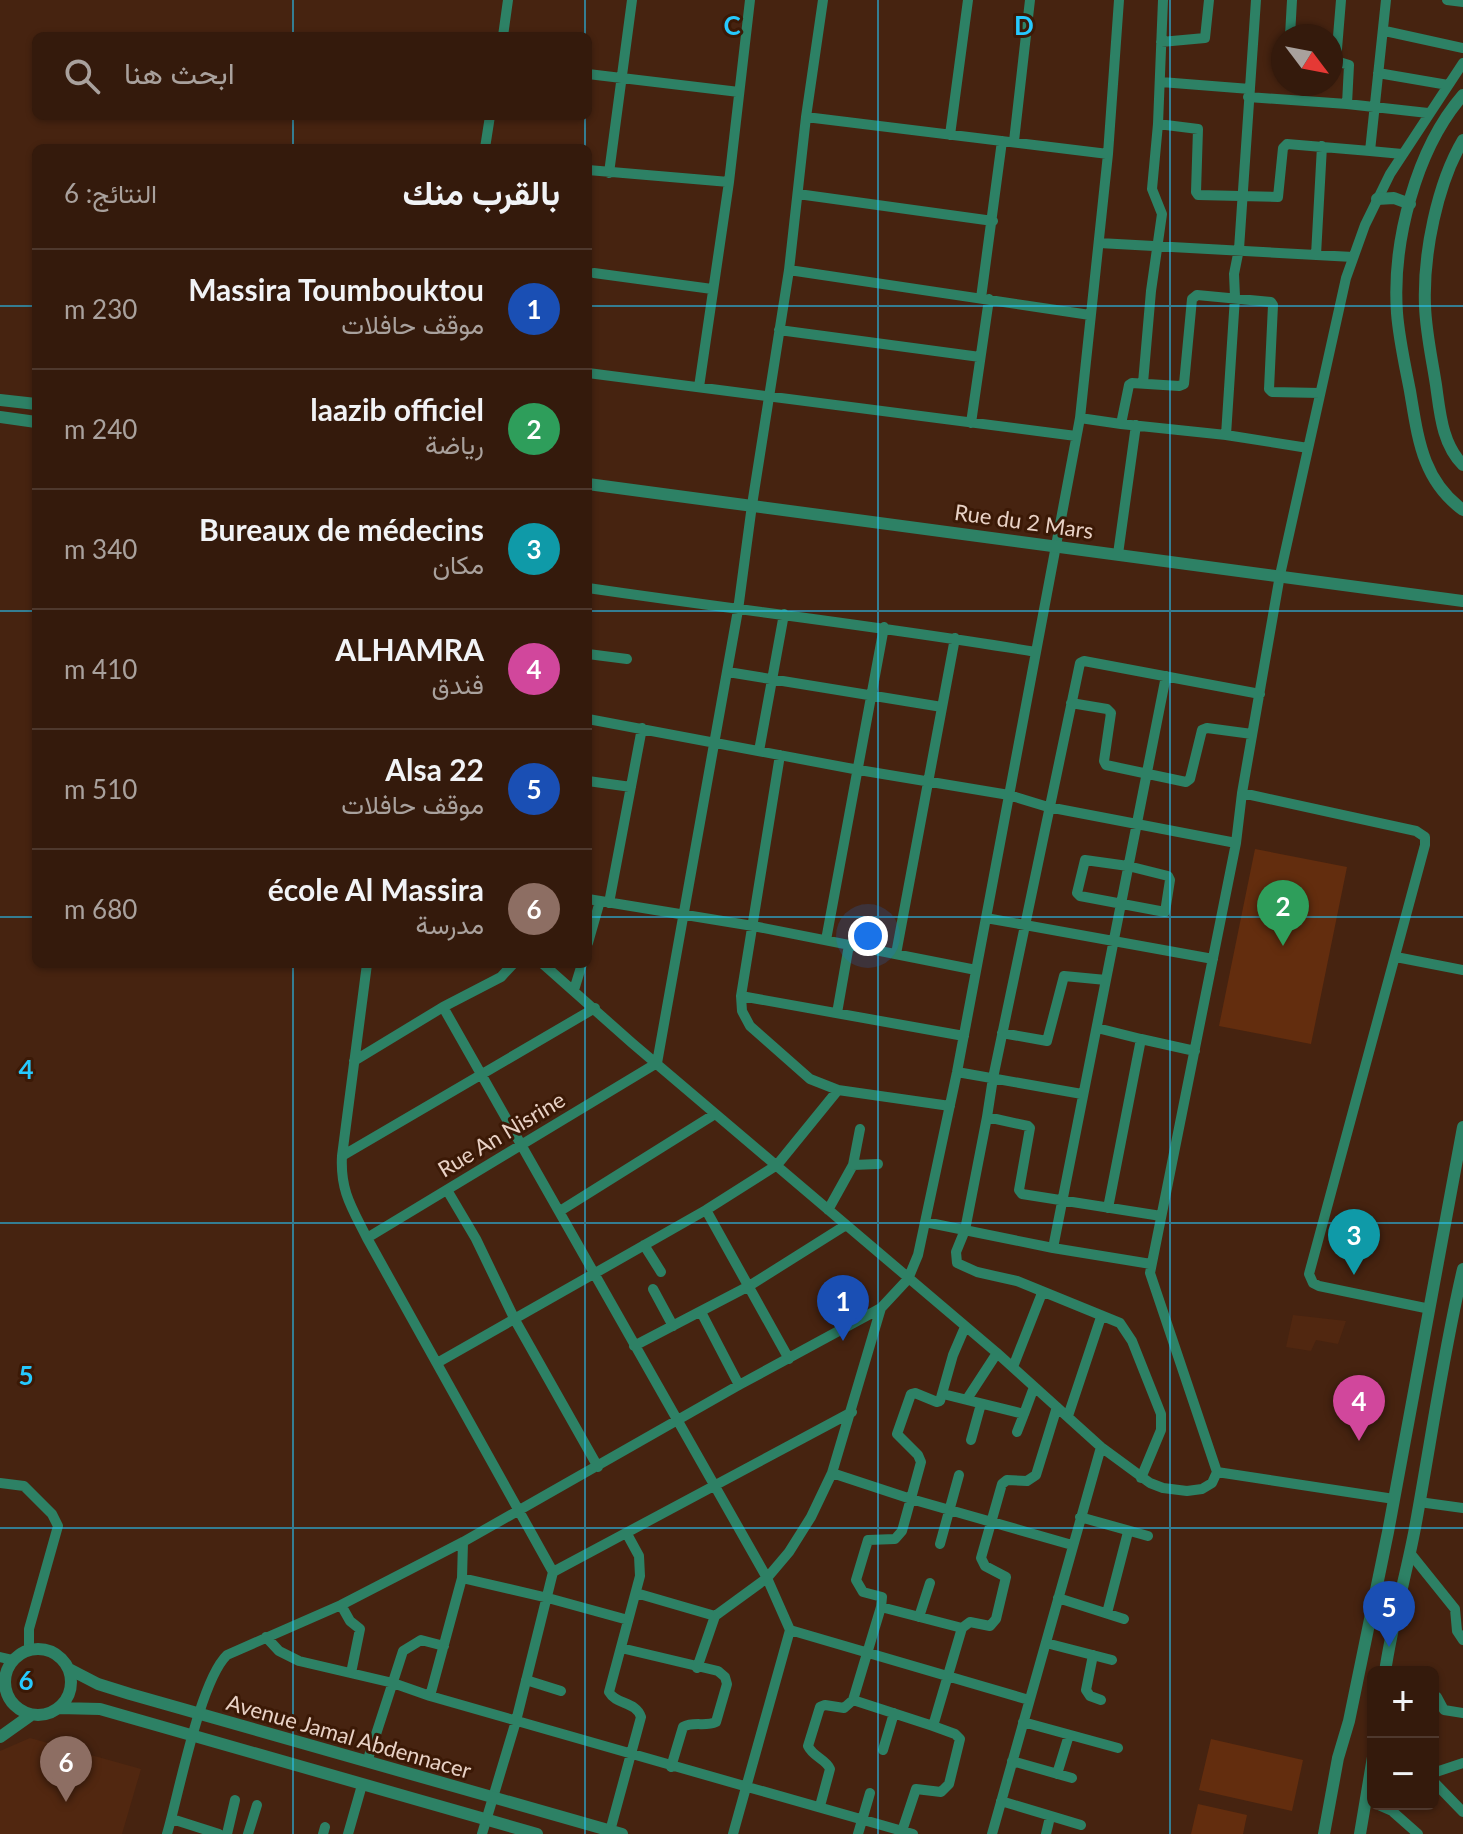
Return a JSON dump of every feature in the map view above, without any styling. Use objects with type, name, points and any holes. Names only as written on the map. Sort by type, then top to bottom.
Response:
[{"type":"street","points":[[504,32],[508,0]]},
{"type":"street","points":[[609,173],[632,0]]},
{"type":"street","points":[[699,387],[729,182],[750,0]]},
{"type":"street","points":[[657,1063],[738,610],[789,270],[823,0]]},
{"type":"street","points":[[950,135],[968,0]]},
{"type":"street","points":[[1014,141],[1030,0]]},
{"type":"street","points":[[167,1834],[214,1671],[227,1655],[341,1605],[463,1542],[881,1308],[908,1279],[918,1255],[957,1072],[1080,418],[1108,154],[1119,0]]},
{"type":"street","points":[[1143,383],[1162,214],[1152,189],[1161,82],[1163,0]]},
{"type":"street","points":[[1161,42],[1205,38],[1209,0]]},
{"type":"street","points":[[1226,435],[1234,274],[1239,249],[1256,0]]},
{"type":"street","points":[[1291,24],[1292,0]]},
{"type":"street","points":[[1338,24],[1341,0]]},
{"type":"street","points":[[1370,151],[1386,0]]},
{"type":"street","points":[[1447,0],[1463,2]]},
{"type":"street","points":[[1385,31],[1463,48]]},
{"type":"street","points":[[1343,61],[1349,65],[1347,104]]},
{"type":"street","points":[[548,968],[997,1353],[1101,1447],[1141,1478],[1163,1488],[1187,1491],[1202,1489],[1212,1483],[1217,1472],[1153,1286],[1151,1264],[1236,843],[1280,575],[1338,306],[1353,257],[1377,199],[1402,154],[1463,63]]},
{"type":"street","points":[[1378,73],[1448,85]]},
{"type":"street","points":[[592,74],[739,92]]},
{"type":"street","points":[[1161,82],[1428,113]]},
{"type":"street","points":[[1463,95],[1429,146],[1417,176],[1399,259],[1397,295],[1399,330],[1422,456],[1443,493],[1463,510]]},
{"type":"street","points":[[806,117],[1108,154]]},
{"type":"street","points":[[486,144],[489,120]]},
{"type":"street","points":[[1158,124],[1198,129],[1197,193],[1278,197],[1284,145],[1402,154]]},
{"type":"street","points":[[1463,140],[1448,169],[1439,197],[1428,258],[1425,305],[1443,427],[1453,453],[1463,465]]},
{"type":"street","points":[[971,423],[1002,141]]},
{"type":"street","points":[[1316,255],[1322,146]]},
{"type":"street","points":[[592,171],[729,182]]},
{"type":"street","points":[[798,194],[993,221]]},
{"type":"street","points":[[1377,199],[1394,198],[1410,204]]},
{"type":"street","points":[[1099,243],[1353,257]]},
{"type":"street","points":[[789,270],[1090,315]]},
{"type":"street","points":[[594,273],[712,289]]},
{"type":"street","points":[[1121,424],[1127,388],[1132,383],[1184,384],[1194,296],[1268,300],[1273,305],[1269,389],[1272,392],[1320,393]]},
{"type":"street","points":[[779,330],[980,357]]},
{"type":"street","points":[[592,374],[1076,436]]},
{"type":"street","points":[[0,400],[32,404]]},
{"type":"street","points":[[0,417],[32,421]]},
{"type":"street","points":[[1080,418],[1308,448]]},
{"type":"street","points":[[1118,554],[1136,425]]},
{"type":"street","name":"Rue du 2 Mars","points":[[592,485],[1460,599]]},
{"type":"street","points":[[592,589],[884,627],[1036,652]]},
{"type":"street","points":[[759,751],[784,614]]},
{"type":"street","points":[[826,940],[884,627]]},
{"type":"street","points":[[896,954],[955,638]]},
{"type":"street","points":[[592,655],[627,659]]},
{"type":"street","points":[[1141,1478],[1161,1430],[1161,1414],[1127,1332],[1120,1323],[1017,1281],[960,1266],[955,1259],[965,1230],[1002,1033],[1080,663],[1084,661],[1260,694]]},
{"type":"street","points":[[728,672],[942,707]]},
{"type":"street","points":[[1053,1248],[1166,676]]},
{"type":"street","points":[[1071,703],[1107,709],[1112,715],[1104,763],[1147,775],[1189,781],[1204,729],[1252,734]]},
{"type":"street","points":[[592,720],[1009,795],[1048,807],[1236,843]]},
{"type":"street","points":[[592,933],[605,902],[642,728]]},
{"type":"street","points":[[780,755],[741,996],[742,1011],[750,1026],[822,1086],[950,1106]]},
{"type":"street","points":[[592,782],[631,787]]},
{"type":"street","points":[[1242,793],[1419,831],[1423,835],[1425,845],[1396,957],[1309,1274],[1313,1283],[1319,1286],[1430,1309]]},
{"type":"street","points":[[1085,860],[1128,866],[1169,877],[1166,910],[1163,913],[1077,893],[1085,860]]},
{"type":"street","points":[[592,900],[753,926],[976,970]]},
{"type":"street","points":[[986,918],[1213,959]]},
{"type":"street","points":[[837,1013],[849,945]]},
{"type":"street","points":[[1396,957],[1463,970]]},
{"type":"street","points":[[366,968],[342,1156],[343,1191],[553,1572],[516,1721],[482,1834]]},
{"type":"street","points":[[354,1061],[443,1007],[501,977],[509,968]]},
{"type":"street","points":[[574,990],[581,968]]},
{"type":"street","points":[[1002,1033],[1047,1041],[1064,976],[1106,980]]},
{"type":"street","points":[[741,996],[964,1036]]},
{"type":"street","points":[[443,1007],[767,1578],[790,1630],[733,1834]]},
{"type":"street","points":[[342,1156],[595,1008]]},
{"type":"street","points":[[1097,1028],[1195,1051]]},
{"type":"street","points":[[1108,1208],[1141,1039]]},
{"type":"street","name":"Rue An Nisrine","points":[[367,1238],[657,1063]]},
{"type":"street","points":[[957,1072],[1082,1094]]},
{"type":"street","points":[[437,1363],[706,1210],[777,1165],[838,1090]]},
{"type":"street","points":[[560,1211],[715,1114]]},
{"type":"street","points":[[987,1117],[1030,1128],[1021,1192],[1161,1216]]},
{"type":"street","points":[[1324,1834],[1394,1499],[1463,1127]]},
{"type":"street","points":[[828,1210],[853,1165],[860,1129]]},
{"type":"street","points":[[853,1165],[878,1164]]},
{"type":"street","points":[[447,1190],[476,1239],[515,1320],[598,1467]]},
{"type":"street","points":[[706,1210],[789,1359]]},
{"type":"street","points":[[925,1222],[1151,1264]]},
{"type":"street","points":[[634,1346],[749,1286],[846,1225]]},
{"type":"street","points":[[644,1245],[661,1272]]},
{"type":"street","points":[[1386,1666],[1458,1315],[1463,1269]]},
{"type":"street","points":[[653,1289],[673,1326]]},
{"type":"street","points":[[1013,1367],[1042,1293]]},
{"type":"street","points":[[697,1668],[715,1616],[767,1578],[802,1531],[832,1473],[881,1308]]},
{"type":"street","points":[[701,1312],[739,1385]]},
{"type":"street","points":[[1068,1416],[1101,1317]]},
{"type":"street","points":[[820,1806],[830,1769],[828,1764],[812,1754],[808,1746],[819,1709],[825,1705],[844,1708],[853,1700],[881,1607],[882,1597],[863,1592],[856,1580],[868,1540],[898,1538],[921,1460],[897,1434],[911,1394],[937,1402],[943,1394],[953,1355],[965,1327]]},
{"type":"street","points":[[967,1399],[997,1353]]},
{"type":"street","points":[[1017,1432],[1034,1387]]},
{"type":"street","points":[[943,1394],[1024,1414]]},
{"type":"street","points":[[971,1440],[981,1404]]},
{"type":"street","points":[[933,1726],[962,1628],[970,1622],[990,1626],[996,1619],[1007,1578],[1005,1574],[985,1566],[981,1558],[1004,1482],[1027,1481],[1036,1475],[1057,1407]]},
{"type":"street","points":[[553,1572],[852,1412]]},
{"type":"street","points":[[992,1834],[1101,1447]]},
{"type":"street","points":[[1217,1472],[1394,1499]]},
{"type":"street","points":[[832,1473],[949,1511],[1072,1545]]},
{"type":"street","points":[[940,1544],[959,1475]]},
{"type":"street","points":[[0,1483],[24,1486],[57,1521],[57,1531],[29,1629],[29,1650]]},
{"type":"street","points":[[1419,1502],[1463,1508]]},
{"type":"street","points":[[1080,1517],[1148,1536]]},
{"type":"street","points":[[1107,1613],[1128,1532]]},
{"type":"street","points":[[616,1832],[641,1713],[612,1698],[609,1692],[636,1593],[640,1562],[627,1534]]},
{"type":"street","points":[[430,1696],[462,1578],[463,1542]]},
{"type":"street","points":[[1410,1553],[1455,1609],[1457,1631],[1463,1640]]},
{"type":"street","points":[[462,1578],[628,1620]]},
{"type":"street","points":[[919,1617],[930,1583]]},
{"type":"street","points":[[636,1593],[715,1616]]},
{"type":"street","points":[[1058,1598],[1124,1619]]},
{"type":"street","points":[[341,1605],[350,1621],[360,1629],[351,1673]]},
{"type":"street","points":[[881,1607],[962,1628]]},
{"type":"street","points":[[790,1630],[1029,1700]]},
{"type":"street","points":[[266,1637],[291,1658],[393,1683],[671,1767],[746,1785],[907,1832],[916,1789],[941,1792],[949,1784],[960,1739],[955,1734],[853,1700]]},
{"type":"street","points":[[367,1762],[406,1648],[421,1640],[444,1646]]},
{"type":"street","points":[[1046,1643],[1112,1660]]},
{"type":"street","points":[[621,1648],[718,1671],[725,1677],[727,1684],[716,1722],[683,1727],[671,1767]]},
{"type":"street","points":[[39,1649],[57,1655],[69,1669],[70,1690],[59,1708],[46,1715],[31,1715],[18,1709],[3,1693],[7,1658],[29,1650],[39,1649]]},
{"type":"street","points":[[1093,1655],[1086,1690],[1090,1696],[1101,1700]]},
{"type":"street","name":"Avenue Jamal Abdennacer","points":[[69,1669],[98,1684],[200,1715],[616,1832]]},
{"type":"street","points":[[526,1680],[561,1691]]},
{"type":"street","points":[[1439,1701],[1444,1710],[1463,1713]]},
{"type":"street","name":"Avenue Jamal Abdennacer","points":[[59,1708],[100,1709],[537,1834]]},
{"type":"street","points":[[883,1750],[894,1713]]},
{"type":"street","points":[[0,1737],[31,1715]]},
{"type":"street","points":[[1023,1722],[1118,1748]]},
{"type":"street","points":[[1057,1774],[1069,1735]]},
{"type":"street","points":[[1012,1761],[1072,1778]]},
{"type":"street","points":[[1439,1771],[1463,1763]]},
{"type":"street","points":[[348,1834],[362,1785]]},
{"type":"street","points":[[1439,1787],[1463,1812]]},
{"type":"street","points":[[858,1834],[870,1793]]},
{"type":"street","points":[[227,1834],[235,1800]]},
{"type":"street","points":[[1001,1801],[1081,1825]]},
{"type":"street","points":[[248,1834],[257,1805]]},
{"type":"street","points":[[1360,1834],[1369,1810]]},
{"type":"street","points":[[1390,1810],[1418,1834]]},
{"type":"street","points":[[1046,1834],[1050,1817]]},
{"type":"street","points":[[172,1819],[218,1834]]},
{"type":"shaded area","points":[[1255,849],[1347,867],[1311,1044],[1219,1026]]},
{"type":"shaded area","points":[[1293,1315],[1346,1321],[1338,1344],[1316,1340],[1311,1351],[1286,1347]]},
{"type":"shaded area","points":[[30,1738],[141,1769],[122,1834],[0,1834],[0,1751]]},
{"type":"shaded area","points":[[1211,1739],[1303,1760],[1292,1811],[1199,1790]]},
{"type":"shaded area","points":[[1198,1804],[1247,1815],[1243,1834],[1191,1834]]},
{"type":"place","name":"laazib officiel","points":[[1283,946]]},
{"type":"place","name":"Bureaux de médecins","points":[[1354,1275]]},
{"type":"place","name":"Massira Toumbouktou","points":[[843,1341]]},
{"type":"place","name":"ALHAMRA","points":[[1359,1441]]},
{"type":"place","name":"Alsa 22","points":[[1389,1647]]},
{"type":"place","name":"école Al Massira","points":[[66,1802]]}]
